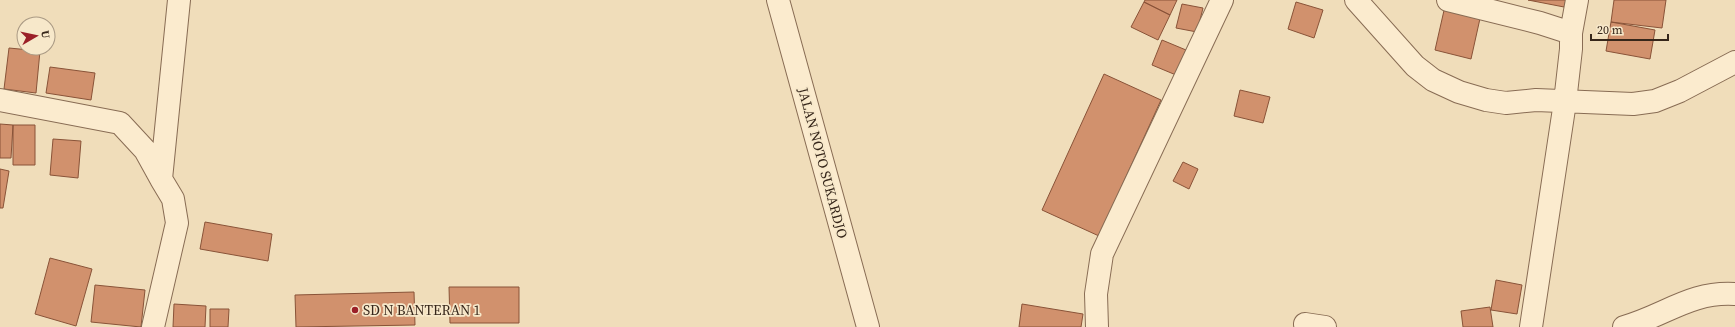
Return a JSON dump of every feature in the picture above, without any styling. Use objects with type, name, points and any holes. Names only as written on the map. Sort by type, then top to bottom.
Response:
[{"type":"street","points":[[160,180],[179,0]]},
{"type":"street","name":"JALAN NOTO SUKARDJO","points":[[778,0],[868,327]]},
{"type":"street","points":[[1097,327],[1096,294],[1102,254],[1222,0]]},
{"type":"street","points":[[1356,0],[1415,66],[1433,80],[1459,92],[1486,100],[1506,103],[1536,100],[1633,104],[1655,101],[1680,91],[1735,62]]},
{"type":"street","points":[[1448,0],[1540,23],[1571,33]]},
{"type":"street","points":[[1531,327],[1565,102],[1571,33],[1577,0]]},
{"type":"street","points":[[0,100],[120,123],[145,150],[160,180],[173,199],[177,223],[153,327]]},
{"type":"street","points":[[1624,327],[1637,324],[1682,303],[1718,293],[1735,294]]},
{"type":"building","points":[[1145,0],[1177,0],[1170,15],[1144,2]]},
{"type":"building","points":[[1528,0],[1566,0],[1564,7]]},
{"type":"building","points":[[1614,0],[1666,0],[1662,28],[1611,22]]},
{"type":"building","points":[[1144,2],[1170,15],[1158,40],[1131,27]]},
{"type":"building","points":[[1296,2],[1323,10],[1314,38],[1288,29]]},
{"type":"building","points":[[1182,4],[1203,8],[1197,32],[1176,28]]},
{"type":"building","points":[[1445,6],[1481,14],[1471,59],[1435,50]]},
{"type":"building","points":[[1611,22],[1655,30],[1650,59],[1606,51]]},
{"type":"building","points":[[1162,40],[1186,50],[1176,75],[1152,65]]},
{"type":"building","points":[[9,48],[16,49],[16,56],[40,56],[36,93],[4,89]]},
{"type":"building","points":[[50,67],[95,73],[91,100],[46,93]]},
{"type":"building","points":[[1104,74],[1161,100],[1099,236],[1042,210]]},
{"type":"building","points":[[1240,90],[1270,97],[1263,123],[1234,116]]},
{"type":"building","points":[[0,124],[13,125],[11,158],[0,158]]},
{"type":"building","points":[[13,125],[35,125],[35,165],[13,165]]},
{"type":"building","points":[[53,139],[81,141],[78,178],[50,175]]},
{"type":"building","points":[[1183,162],[1198,169],[1189,189],[1173,181]]},
{"type":"building","points":[[0,169],[9,171],[3,208],[0,208]]},
{"type":"building","points":[[205,222],[272,234],[268,261],[200,249]]},
{"type":"building","points":[[50,258],[92,269],[76,326],[35,314]]},
{"type":"building","points":[[1496,280],[1522,285],[1517,314],[1491,310]]},
{"type":"building","points":[[95,285],[145,290],[141,327],[91,322]]},
{"type":"building","name":"SD N BANTERAN 1","points":[[449,287],[519,287],[519,323],[450,323]]},
{"type":"building","name":"SD N BANTERAN 1","points":[[414,292],[415,325],[296,327],[295,295]]},
{"type":"building","points":[[174,304],[206,306],[205,327],[173,327]]},
{"type":"building","points":[[1022,304],[1083,314],[1081,327],[1019,327]]},
{"type":"building","points":[[1490,307],[1493,327],[1463,327],[1461,311]]},
{"type":"building","points":[[210,309],[229,309],[228,327],[210,327]]},
{"type":"place","name":"SD N BANTERAN 1","points":[[355,310]]}]
